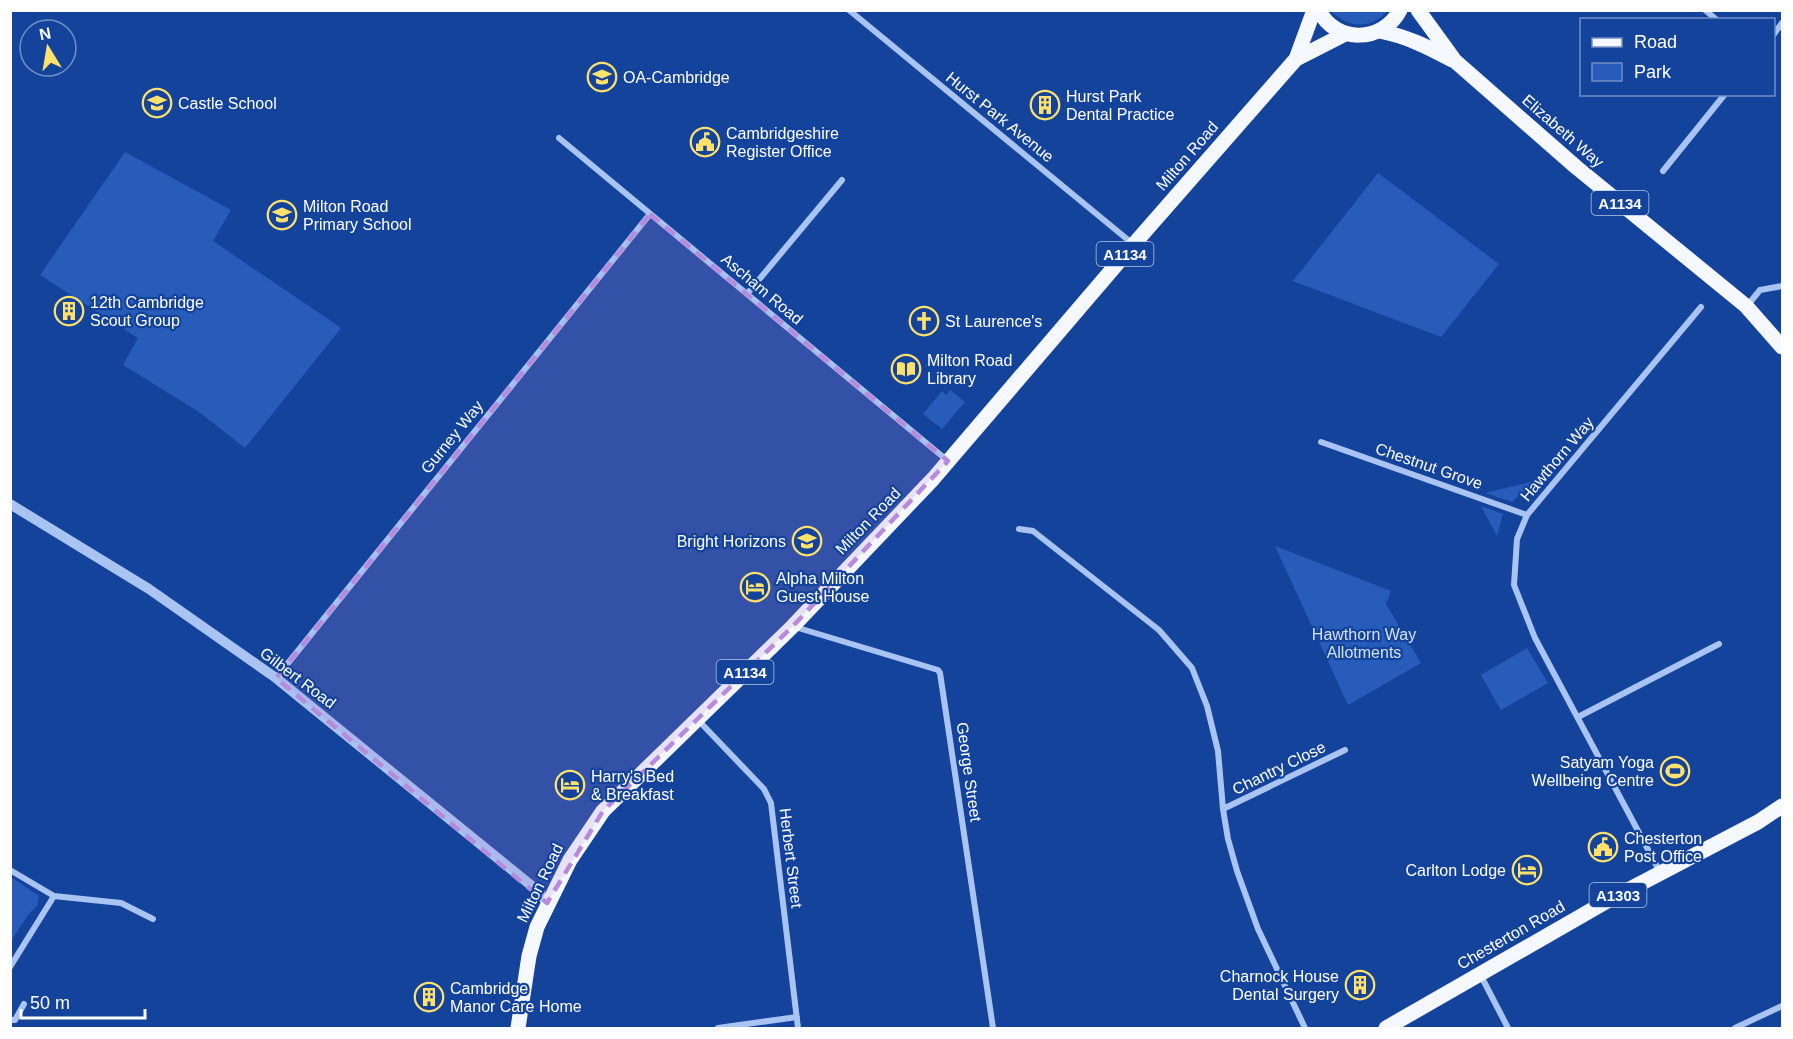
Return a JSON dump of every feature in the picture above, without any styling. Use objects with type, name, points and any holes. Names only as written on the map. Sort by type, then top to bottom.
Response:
[{"type":"main road","name":"Milton Road","points":[[518,1029],[534,935],[547,903],[575,851],[603,811],[793,626],[948,461],[1296,59],[1314,10]]},
{"type":"main road","points":[[1319,10],[1330,25],[1345,34]]},
{"type":"main road","points":[[1379,31],[1389,25],[1400,10]]},
{"type":"main road","name":"Elizabeth Way","points":[[1418,10],[1455,61],[1576,167],[1746,306],[1782,347]]},
{"type":"main road","name":"A1134","points":[[1345,34],[1360,36],[1379,31]]},
{"type":"main road","name":"Elizabeth Way","points":[[1379,31],[1398,34],[1414,40],[1455,61]]},
{"type":"main road","name":"Milton Road","points":[[1296,59],[1345,34]]},
{"type":"main road","name":"Chesterton Road","points":[[1386,1029],[1480,973],[1661,872],[1758,822],[1782,806]]},
{"type":"street","name":"Hurst Park Avenue","points":[[849,10],[1134,244]]},
{"type":"street","points":[[1663,171],[1723,96]]},
{"type":"street","name":"Ascham Road","points":[[559,138],[948,461]]},
{"type":"street","points":[[747,294],[842,180]]},
{"type":"street","name":"Gurney Way","points":[[276,678],[650,214]]},
{"type":"street","points":[[1746,306],[1760,290],[1782,286]]},
{"type":"street","name":"Hawthorn Way","points":[[1661,872],[1535,638],[1514,585],[1517,539],[1527,515],[1701,307]]},
{"type":"street","name":"Chestnut Grove","points":[[1322,442],[1527,515]]},
{"type":"street","name":"Gilbert Road","points":[[10,504],[148,590],[276,678],[538,891],[547,903]]},
{"type":"street","points":[[1019,530],[1033,531],[1160,630],[1192,668],[1207,706],[1218,751],[1223,809],[1231,849],[1258,929],[1305,1029]]},
{"type":"street","name":"George Street","points":[[793,626],[928,666],[940,673],[993,1029]]},
{"type":"street","points":[[1578,717],[1719,644]]},
{"type":"street","name":"Herbert Street","points":[[697,719],[764,789],[771,803],[798,1029]]},
{"type":"street","name":"Chantry Close","points":[[1223,809],[1345,750]]},
{"type":"street","points":[[10,870],[54,896],[121,903],[153,919]]},
{"type":"street","points":[[10,967],[54,896]]},
{"type":"street","points":[[1480,973],[1508,1029]]},
{"type":"street","points":[[10,1020],[15,1020],[24,1004]]},
{"type":"street","points":[[1735,1029],[1782,1006]]},
{"type":"street","points":[[718,1029],[797,1017]]},
{"type":"highlighted area","points":[[650,214],[948,461],[793,626],[603,811],[547,903],[276,678]]},
{"type":"green space","points":[[1331,11],[1387,11],[1374,21],[1359,24],[1345,21]]},
{"type":"green space","points":[[125,152],[231,210],[213,241],[341,328],[245,448],[199,412],[123,365],[138,338],[40,275]]},
{"type":"green space","points":[[1378,173],[1499,264],[1441,337],[1293,281]]},
{"type":"green space","points":[[950,390],[965,402],[942,429],[923,414],[942,391],[946,395]]},
{"type":"green space","points":[[1535,481],[1512,502],[1485,493]]},
{"type":"green space","points":[[1481,506],[1503,514],[1497,536]]},
{"type":"green space","name":"Hawthorn Way Allotments","points":[[1275,546],[1391,591],[1386,604],[1421,663],[1348,705]]},
{"type":"green space","points":[[1527,648],[1548,683],[1501,710],[1481,675]]},
{"type":"green space","points":[[11,877],[39,896],[37,906],[28,915],[11,941]]},
{"type":"place","name":"OA-Cambridge","points":[[602,77]]},
{"type":"place","name":"Castle School","points":[[157,103]]},
{"type":"place","name":"Hurst Park Dental Practice","points":[[1045,105]]},
{"type":"place","name":"Cambridgeshire Register Office","points":[[705,142]]},
{"type":"place","name":"Milton Road Primary School","points":[[282,215]]},
{"type":"place","name":"12th Cambridge Scout Group","points":[[69,311]]},
{"type":"place","name":"St Laurence's","points":[[924,321]]},
{"type":"place","name":"Milton Road Library","points":[[906,369]]},
{"type":"place","name":"Bright Horizons","points":[[807,541]]},
{"type":"place","name":"Alpha Milton Guest House","points":[[755,587]]},
{"type":"place","name":"Satyam Yoga Wellbeing Centre","points":[[1675,771]]},
{"type":"place","name":"Harry's Bed & Breakfast","points":[[570,785]]},
{"type":"place","name":"Chesterton Post Office","points":[[1603,847]]},
{"type":"place","name":"Carlton Lodge","points":[[1527,870]]},
{"type":"place","name":"Charnock House Dental Surgery","points":[[1360,985]]},
{"type":"place","name":"Cambridge Manor Care Home","points":[[429,997]]}]
